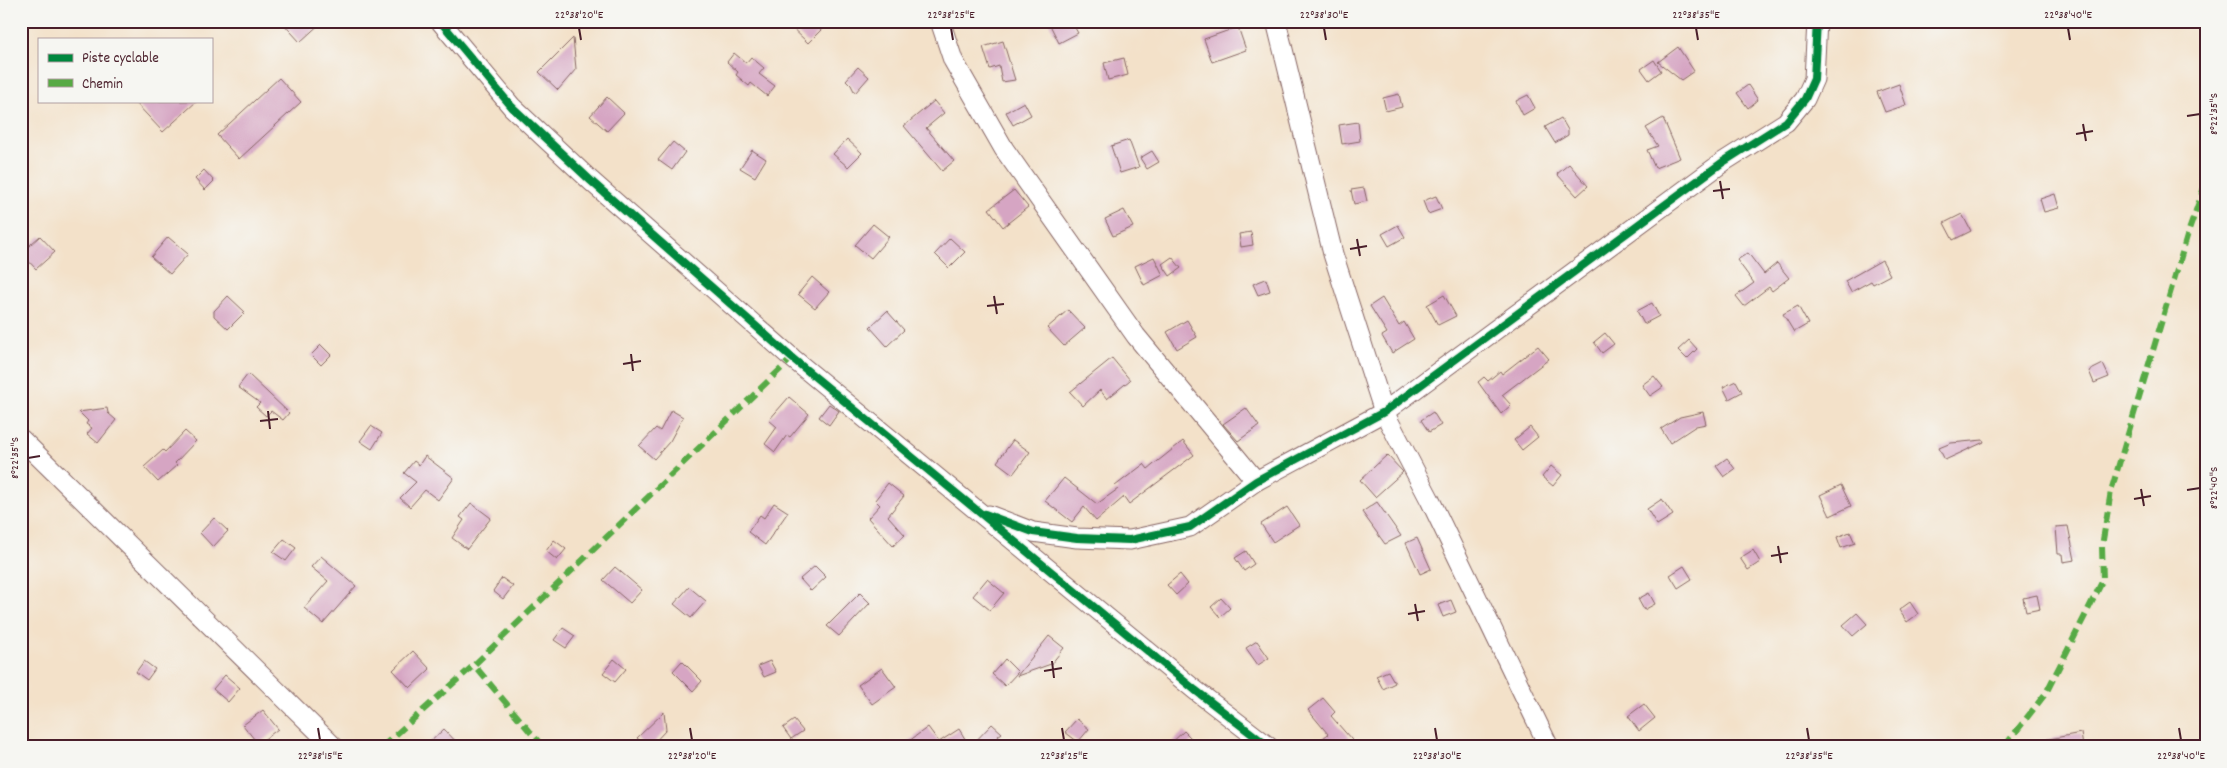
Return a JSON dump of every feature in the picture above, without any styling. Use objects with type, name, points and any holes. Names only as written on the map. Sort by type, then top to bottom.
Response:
[{"type":"street","points":[[440,21],[512,107],[591,181],[792,358],[1195,690],[1269,747]]},
{"type":"street","points":[[940,21],[953,60],[1010,157],[1136,336],[1256,480]]},
{"type":"street","points":[[1276,21],[1333,254],[1384,412],[1430,500],[1549,747]]},
{"type":"street","points":[[974,509],[1033,532],[1077,538],[1130,540],[1190,527],[1256,480],[1384,412],[1723,162],[1786,122],[1805,99],[1814,79],[1817,21]]},
{"type":"street","points":[[21,439],[334,747]]},
{"type":"building","points":[[281,21],[323,21],[300,42]]},
{"type":"building","points":[[785,21],[830,21],[808,43]]},
{"type":"building","points":[[1048,21],[1071,21],[1078,33],[1059,43]]},
{"type":"building","points":[[1238,27],[1246,50],[1212,62],[1204,39]]},
{"type":"building","points":[[573,38],[576,69],[558,90],[539,72]]},
{"type":"building","points":[[1003,41],[1015,80],[1002,82],[999,66],[990,69],[983,47]]},
{"type":"building","points":[[1678,47],[1694,71],[1681,80],[1658,62]]},
{"type":"building","points":[[734,53],[746,63],[751,57],[764,68],[759,74],[775,86],[767,96],[751,83],[749,86],[736,75],[738,72],[727,62]]},
{"type":"building","points":[[1124,58],[1128,75],[1108,80],[1104,63]]},
{"type":"building","points":[[1654,60],[1661,71],[1649,80],[1641,69]]},
{"type":"building","points":[[858,67],[869,77],[855,93],[846,80]]},
{"type":"building","points":[[279,78],[301,102],[239,159],[217,135]]},
{"type":"building","points":[[1899,84],[1906,105],[1885,112],[1877,92]]},
{"type":"building","points":[[1748,85],[1758,100],[1748,108],[1737,93]]},
{"type":"building","points":[[1399,94],[1402,107],[1386,111],[1383,98]]},
{"type":"building","points":[[1528,95],[1535,108],[1523,115],[1516,101]]},
{"type":"building","points":[[607,97],[624,113],[607,131],[590,116]]},
{"type":"building","points":[[934,101],[944,113],[926,128],[954,161],[942,171],[904,126]]},
{"type":"building","points":[[135,102],[196,102],[163,132]]},
{"type":"building","points":[[1024,102],[1031,115],[1013,125],[1006,112]]},
{"type":"building","points":[[1561,118],[1568,130],[1568,135],[1555,143],[1545,127]]},
{"type":"building","points":[[1663,118],[1680,158],[1655,168],[1647,150],[1658,146],[1646,128]]},
{"type":"building","points":[[1358,122],[1360,141],[1342,144],[1339,125]]},
{"type":"building","points":[[847,139],[862,153],[848,167],[833,154]]},
{"type":"building","points":[[1129,140],[1139,167],[1120,173],[1111,146]]},
{"type":"building","points":[[673,142],[685,152],[672,170],[658,160]]},
{"type":"building","points":[[752,150],[766,159],[755,177],[740,168]]},
{"type":"building","points":[[1152,151],[1159,162],[1147,169],[1140,158]]},
{"type":"building","points":[[1569,164],[1588,186],[1577,196],[1557,174]]},
{"type":"building","points":[[204,170],[214,181],[205,190],[195,179]]},
{"type":"building","points":[[1364,188],[1367,201],[1354,204],[1351,190]]},
{"type":"building","points":[[1014,190],[1028,207],[1003,227],[989,209]]},
{"type":"building","points":[[2055,194],[2059,208],[2044,212],[2040,199]]},
{"type":"building","points":[[1436,196],[1442,209],[1428,214],[1423,201]]},
{"type":"building","points":[[1124,210],[1133,227],[1113,236],[1105,219]]},
{"type":"building","points":[[1962,214],[1971,231],[1953,240],[1944,223]]},
{"type":"building","points":[[873,224],[889,237],[871,258],[855,245]]},
{"type":"building","points":[[1398,225],[1405,237],[1389,246],[1382,234]]},
{"type":"building","points":[[1251,232],[1253,245],[1241,247],[1239,234]]},
{"type":"building","points":[[40,236],[55,252],[36,269],[21,253]]},
{"type":"building","points":[[168,237],[188,254],[170,274],[151,257]]},
{"type":"building","points":[[950,238],[965,252],[949,268],[935,254]]},
{"type":"building","points":[[1748,253],[1764,274],[1777,263],[1789,278],[1772,291],[1769,287],[1744,306],[1736,296],[1754,283],[1737,260]]},
{"type":"building","points":[[1154,257],[1163,275],[1144,285],[1135,266]]},
{"type":"building","points":[[1172,257],[1181,268],[1170,276],[1162,264]]},
{"type":"building","points":[[1882,260],[1890,275],[1873,284],[1871,281],[1851,292],[1845,281]]},
{"type":"building","points":[[812,277],[829,292],[815,308],[798,294]]},
{"type":"building","points":[[1266,279],[1270,291],[1258,295],[1253,284]]},
{"type":"building","points":[[1444,295],[1456,316],[1438,325],[1427,305]]},
{"type":"building","points":[[228,296],[245,312],[228,329],[214,316],[214,311]]},
{"type":"building","points":[[1382,298],[1399,326],[1404,322],[1414,339],[1392,353],[1382,336],[1387,333],[1370,306]]},
{"type":"building","points":[[1652,303],[1659,316],[1644,324],[1637,311]]},
{"type":"building","points":[[1798,306],[1808,324],[1794,332],[1783,314]]},
{"type":"building","points":[[1068,310],[1085,328],[1064,346],[1047,328]]},
{"type":"building","points":[[887,311],[904,330],[887,346],[870,327]]},
{"type":"building","points":[[1187,320],[1197,337],[1177,349],[1167,332]]},
{"type":"building","points":[[1605,333],[1614,344],[1602,353],[1594,342]]},
{"type":"building","points":[[1689,340],[1697,349],[1687,359],[1678,350]]},
{"type":"building","points":[[321,345],[331,355],[321,365],[311,355]]},
{"type":"building","points":[[1538,346],[1549,359],[1502,395],[1511,405],[1501,414],[1478,382],[1484,377],[1488,381],[1500,371],[1502,374]]},
{"type":"building","points":[[1112,358],[1130,380],[1107,399],[1100,390],[1083,406],[1070,392]]},
{"type":"building","points":[[2103,364],[2109,377],[2094,383],[2089,371]]},
{"type":"building","points":[[248,374],[289,413],[283,420],[271,411],[266,416],[256,407],[260,403],[238,387]]},
{"type":"building","points":[[1654,376],[1663,387],[1650,396],[1642,385]]},
{"type":"building","points":[[1736,381],[1742,392],[1729,399],[1723,387]]},
{"type":"building","points":[[789,397],[809,414],[790,437],[787,435],[775,452],[765,444],[777,427],[769,420]]},
{"type":"building","points":[[829,404],[839,411],[829,425],[819,417]]},
{"type":"building","points":[[107,408],[108,413],[116,420],[98,443],[87,434],[92,428],[86,424],[88,421],[79,412]]},
{"type":"building","points":[[1246,408],[1259,426],[1238,441],[1223,424]]},
{"type":"building","points":[[671,410],[683,417],[670,441],[654,459],[639,446],[656,428],[660,431]]},
{"type":"building","points":[[1433,412],[1441,425],[1429,432],[1421,420]]},
{"type":"building","points":[[1703,412],[1706,424],[1696,426],[1670,443],[1661,429],[1680,417]]},
{"type":"building","points":[[371,426],[382,433],[372,449],[360,441]]},
{"type":"building","points":[[1530,427],[1538,437],[1522,450],[1514,440]]},
{"type":"building","points":[[185,431],[196,441],[175,463],[177,465],[158,482],[144,467],[163,450],[165,452]]},
{"type":"building","points":[[1013,440],[1030,452],[1013,474],[997,462]]},
{"type":"building","points":[[1983,440],[1984,442],[1945,460],[1939,448],[1951,443]]},
{"type":"building","points":[[1183,441],[1194,455],[1129,504],[1124,497],[1096,521],[1084,507],[1072,522],[1045,501],[1064,478],[1097,504],[1118,489],[1115,486],[1144,464],[1148,469]]},
{"type":"building","points":[[1387,455],[1403,472],[1375,497],[1360,480]]},
{"type":"building","points":[[425,456],[454,478],[438,500],[425,490],[410,507],[400,498],[416,482],[404,473],[414,461],[419,465]]},
{"type":"building","points":[[1727,458],[1735,469],[1724,477],[1716,466]]},
{"type":"building","points":[[1551,466],[1562,475],[1553,486],[1542,477]]},
{"type":"building","points":[[888,483],[904,496],[888,516],[905,535],[893,546],[868,518],[880,505],[875,500]]},
{"type":"building","points":[[1841,485],[1851,506],[1830,516],[1820,495]]},
{"type":"building","points":[[1662,499],[1673,515],[1657,525],[1647,509]]},
{"type":"building","points":[[1377,502],[1401,536],[1385,544],[1362,512]]},
{"type":"building","points":[[471,503],[491,518],[467,549],[452,538],[464,520],[460,517]]},
{"type":"building","points":[[774,503],[788,512],[765,545],[748,532],[760,515],[764,518]]},
{"type":"building","points":[[1287,507],[1299,525],[1273,542],[1261,524]]},
{"type":"building","points":[[214,518],[228,531],[213,547],[200,533]]},
{"type":"building","points":[[2068,526],[2075,560],[2063,562],[2062,554],[2058,554],[2056,527]]},
{"type":"building","points":[[1850,532],[1855,543],[1841,548],[1837,537]]},
{"type":"building","points":[[1417,538],[1431,569],[1420,574],[1406,543]]},
{"type":"building","points":[[284,539],[296,548],[286,561],[273,552]]},
{"type":"building","points":[[554,540],[566,549],[557,560],[546,551]]},
{"type":"building","points":[[1753,550],[1760,562],[1748,570],[1740,558]]},
{"type":"building","points":[[1246,551],[1254,564],[1244,571],[1235,558]]},
{"type":"building","points":[[321,556],[356,586],[323,624],[304,608],[328,581],[311,567]]},
{"type":"building","points":[[815,566],[826,577],[811,591],[800,579]]},
{"type":"building","points":[[1684,566],[1692,579],[1678,588],[1670,575]]},
{"type":"building","points":[[615,567],[642,590],[630,603],[603,580]]},
{"type":"building","points":[[1180,574],[1188,584],[1176,595],[1167,585]]},
{"type":"building","points":[[502,578],[513,586],[503,599],[493,591]]},
{"type":"building","points":[[987,579],[1004,593],[990,610],[973,596]]},
{"type":"building","points":[[689,587],[706,601],[691,618],[674,604]]},
{"type":"building","points":[[860,593],[870,603],[839,636],[827,626]]},
{"type":"building","points":[[1649,593],[1655,604],[1644,610],[1638,599]]},
{"type":"building","points":[[2037,595],[2040,609],[2026,612],[2023,598]]},
{"type":"building","points":[[1221,598],[1230,608],[1220,617],[1211,607]]},
{"type":"building","points":[[1451,600],[1456,612],[1443,617],[1438,605]]},
{"type":"building","points":[[1910,602],[1918,614],[1907,622],[1899,610]]},
{"type":"building","points":[[1857,613],[1867,624],[1853,636],[1843,625]]},
{"type":"building","points":[[563,628],[575,636],[566,648],[554,640]]},
{"type":"building","points":[[1049,636],[1064,648],[1051,664],[1017,676]]},
{"type":"building","points":[[1257,641],[1269,658],[1258,665],[1246,648]]},
{"type":"building","points":[[413,651],[430,669],[410,688],[393,670]]},
{"type":"building","points":[[614,659],[626,669],[615,682],[603,673]]},
{"type":"building","points":[[1005,659],[1018,672],[1005,686],[992,674]]},
{"type":"building","points":[[144,661],[155,669],[147,680],[136,672]]},
{"type":"building","points":[[682,661],[702,681],[693,691],[673,671]]},
{"type":"building","points":[[770,661],[776,672],[764,677],[758,666]]},
{"type":"building","points":[[882,668],[896,687],[872,704],[858,685]]},
{"type":"building","points":[[1388,671],[1395,683],[1383,689],[1376,676]]},
{"type":"building","points":[[225,675],[240,688],[228,702],[213,689]]},
{"type":"building","points":[[1323,698],[1335,712],[1331,716],[1358,747],[1329,747],[1322,739],[1328,734],[1308,710]]},
{"type":"building","points":[[1644,704],[1655,718],[1639,731],[1628,716]]},
{"type":"building","points":[[263,710],[278,729],[258,744],[243,725]]},
{"type":"building","points":[[664,712],[666,730],[650,747],[647,747],[637,738]]},
{"type":"building","points":[[1077,719],[1089,729],[1078,742],[1065,732]]},
{"type":"building","points":[[794,720],[803,731],[791,739],[783,728]]},
{"type":"building","points":[[992,724],[1002,733],[998,736],[1006,747],[970,747]]},
{"type":"building","points":[[928,727],[939,742],[959,729],[970,747],[901,747]]},
{"type":"building","points":[[444,729],[461,747],[425,747]]},
{"type":"building","points":[[1184,731],[1193,740],[1186,747],[1167,747]]},
{"type":"building","points":[[2081,733],[2083,747],[2045,747],[2044,740]]},
{"type":"marked path","points":[[2004,747],[2046,693],[2103,580],[2102,546],[2111,491],[2188,233],[2206,182]]},
{"type":"marked path","points":[[543,747],[474,665],[792,358]]},
{"type":"marked path","points":[[382,747],[474,665]]},
{"type":"cycle path","points":[[440,21],[512,107],[591,181],[792,358],[1195,690],[1269,747]]},
{"type":"cycle path","points":[[985,514],[1033,532],[1077,538],[1130,540],[1190,527],[1256,481],[1384,412],[1723,162],[1786,122],[1805,99],[1814,79],[1817,21]]}]
